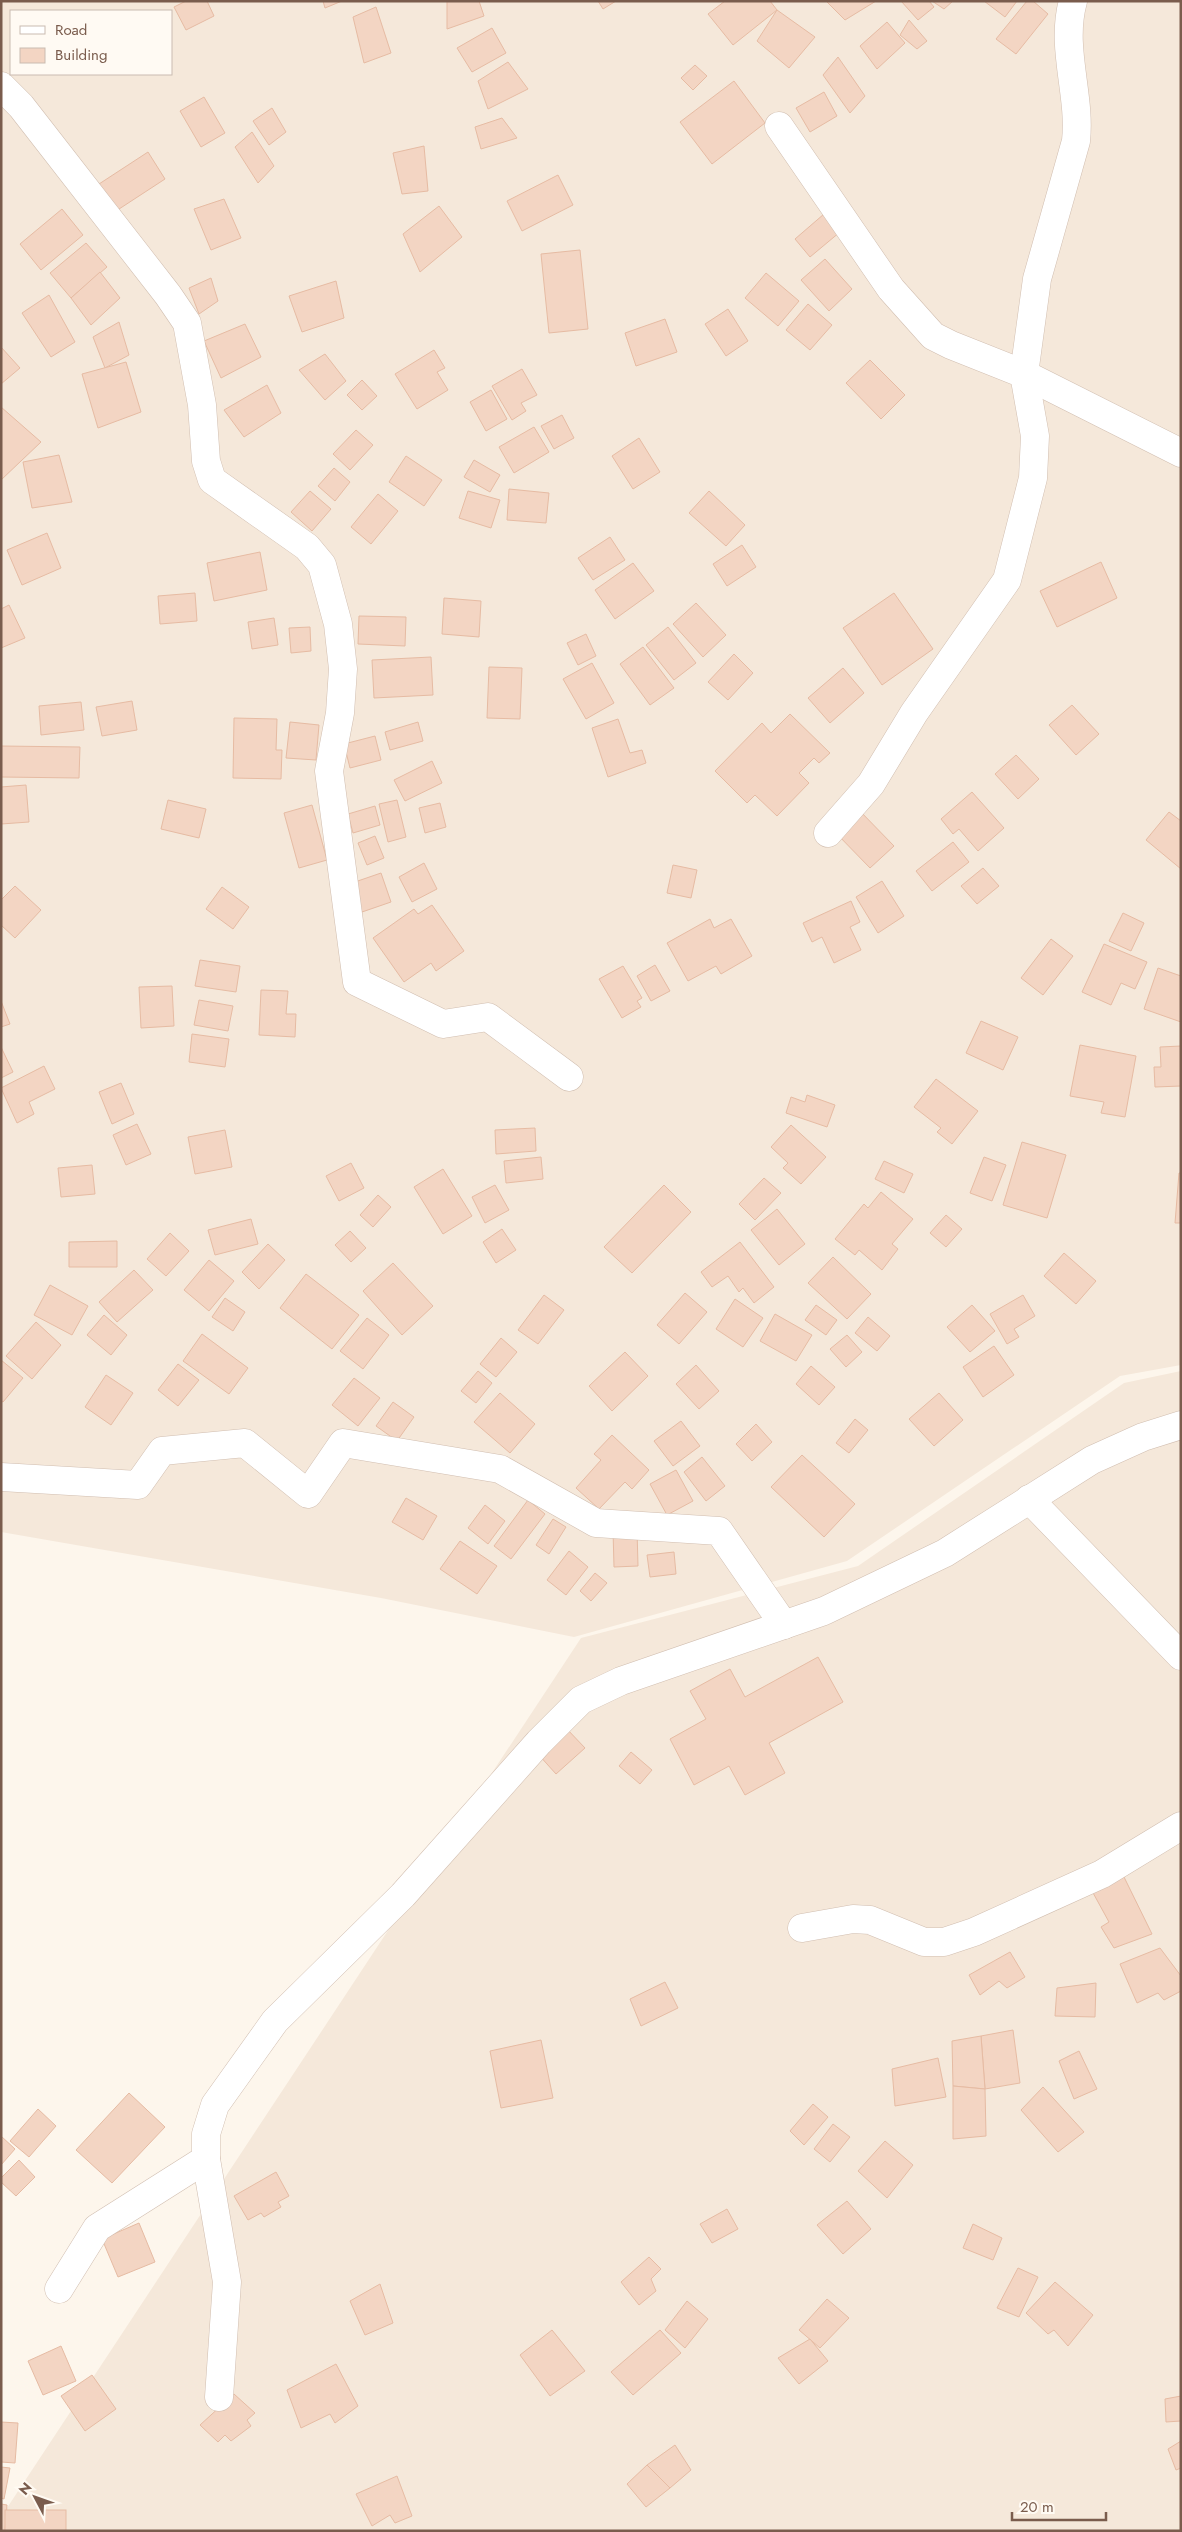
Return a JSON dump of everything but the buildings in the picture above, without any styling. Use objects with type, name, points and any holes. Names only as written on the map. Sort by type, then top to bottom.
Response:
[{"type":"street","points":[[828,833],[872,784],[914,714],[1007,580],[1033,478],[1035,436],[1024,374],[1037,279],[1076,141],[1078,126],[1067,43],[1073,1]]},
{"type":"street","points":[[1,86],[32,121],[168,295],[187,323],[202,404],[206,461],[212,480],[306,547],[322,565],[338,624],[342,669],[340,713],[330,771],[357,982],[443,1024],[488,1018],[569,1077]]},
{"type":"street","points":[[779,126],[891,290],[933,336],[1024,374],[1181,453]]},
{"type":"street","points":[[219,2397],[227,2282],[206,2159],[206,2134],[215,2105],[275,2021],[403,1895],[540,1742],[581,1700],[621,1681],[824,1611],[945,1553],[1092,1460],[1143,1437],[1181,1425]]},
{"type":"street","points":[[1,1477],[138,1485],[162,1451],[245,1443],[308,1494],[343,1443],[500,1469],[596,1523],[719,1531],[784,1625]]},
{"type":"street","points":[[1029,1499],[1181,1656]]},
{"type":"street","points":[[802,1928],[853,1919],[870,1920],[924,1942],[944,1942],[974,1932],[1102,1874],[1181,1826]]},
{"type":"street","points":[[58,2289],[97,2228],[206,2159]]},
{"type":"shaded area","points":[[1,1],[1181,1],[1181,1365],[1120,1376],[847,1561],[574,1637],[381,1598],[1,1532]]},
{"type":"shaded area","points":[[1181,1371],[1181,2531],[1,2531],[1,2517],[581,1638],[858,1566],[1124,1383]]}]
